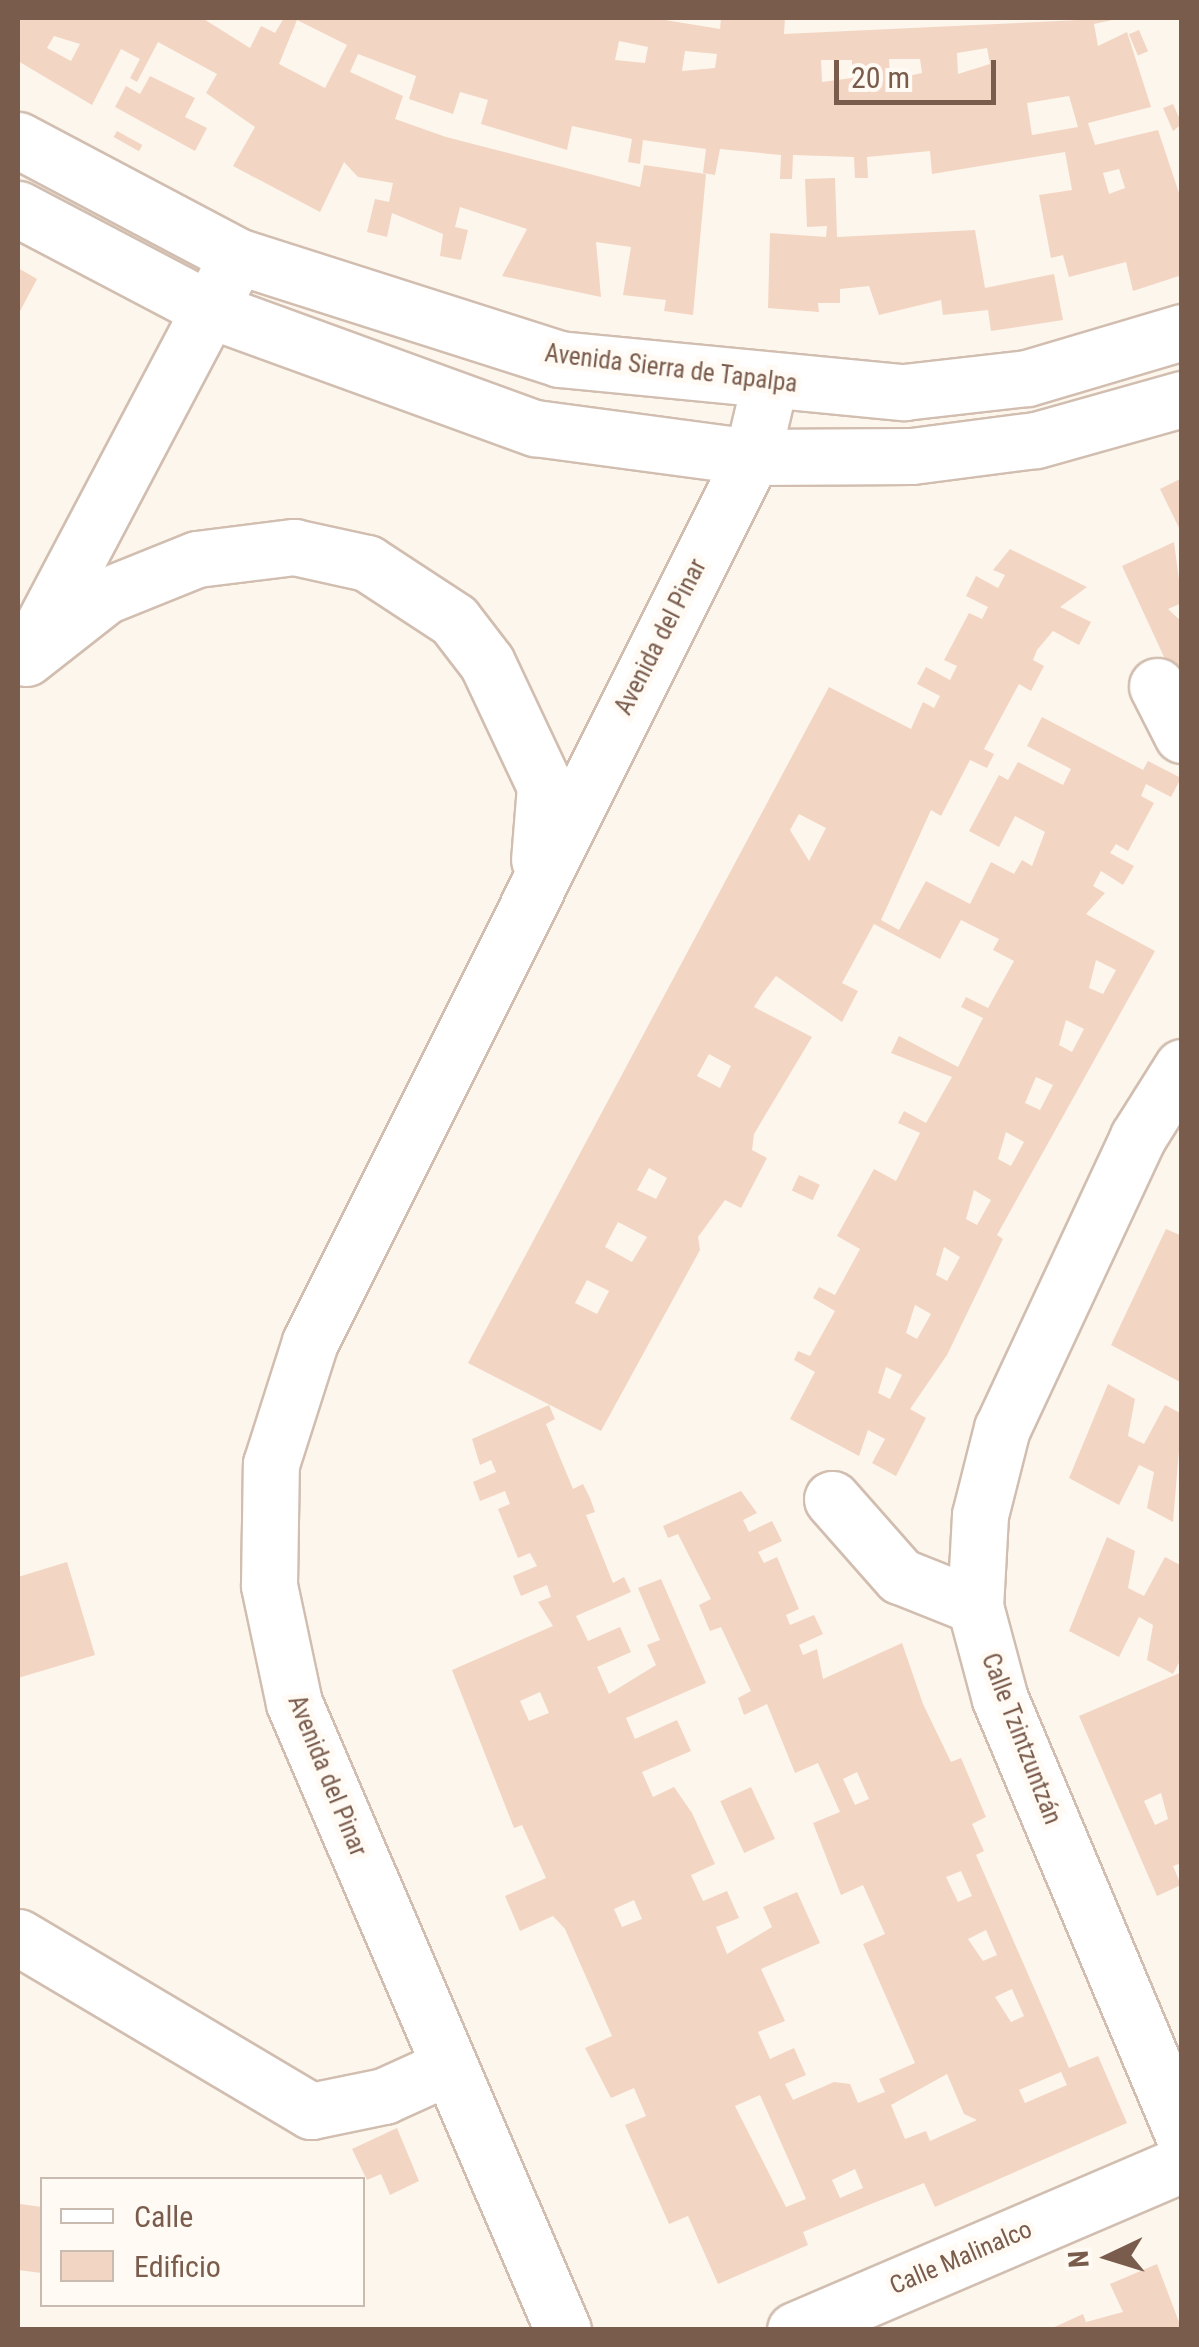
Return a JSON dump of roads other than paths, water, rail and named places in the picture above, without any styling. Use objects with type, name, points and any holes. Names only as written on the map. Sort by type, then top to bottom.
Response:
[{"type":"street","name":"Avenida Sierra de Tapalpa","points":[[18,140],[237,256],[559,359],[769,385],[904,392],[1027,378],[1182,332]]},
{"type":"street","points":[[18,210],[210,310],[535,428],[752,456],[912,456],[1018,442],[1182,399]]},
{"type":"street","name":"Avenida del Pinar","points":[[22,666],[237,256]]},
{"type":"street","name":"Avenida del Pinar","points":[[564,2330],[294,1703],[269,1585],[270,1464],[310,1342],[752,456],[769,385]]},
{"type":"street","name":"Avenida del Pinar","points":[[22,666],[105,596],[197,559],[294,546],[367,563],[454,620],[487,662],[545,786],[538,883]]},
{"type":"street","points":[[1158,686],[1182,735]]},
{"type":"street","name":"Calle Tzintzuntzán","points":[[1182,1067],[1138,1137],[1002,1428],[980,1515],[975,1606],[1000,1700],[1182,2132]]},
{"type":"street","points":[[832,1499],[900,1576],[975,1606]]},
{"type":"street","points":[[18,1937],[311,2112],[384,2096],[450,2066]]},
{"type":"street","name":"Calle Malinalco","points":[[795,2330],[1182,2164]]}]
